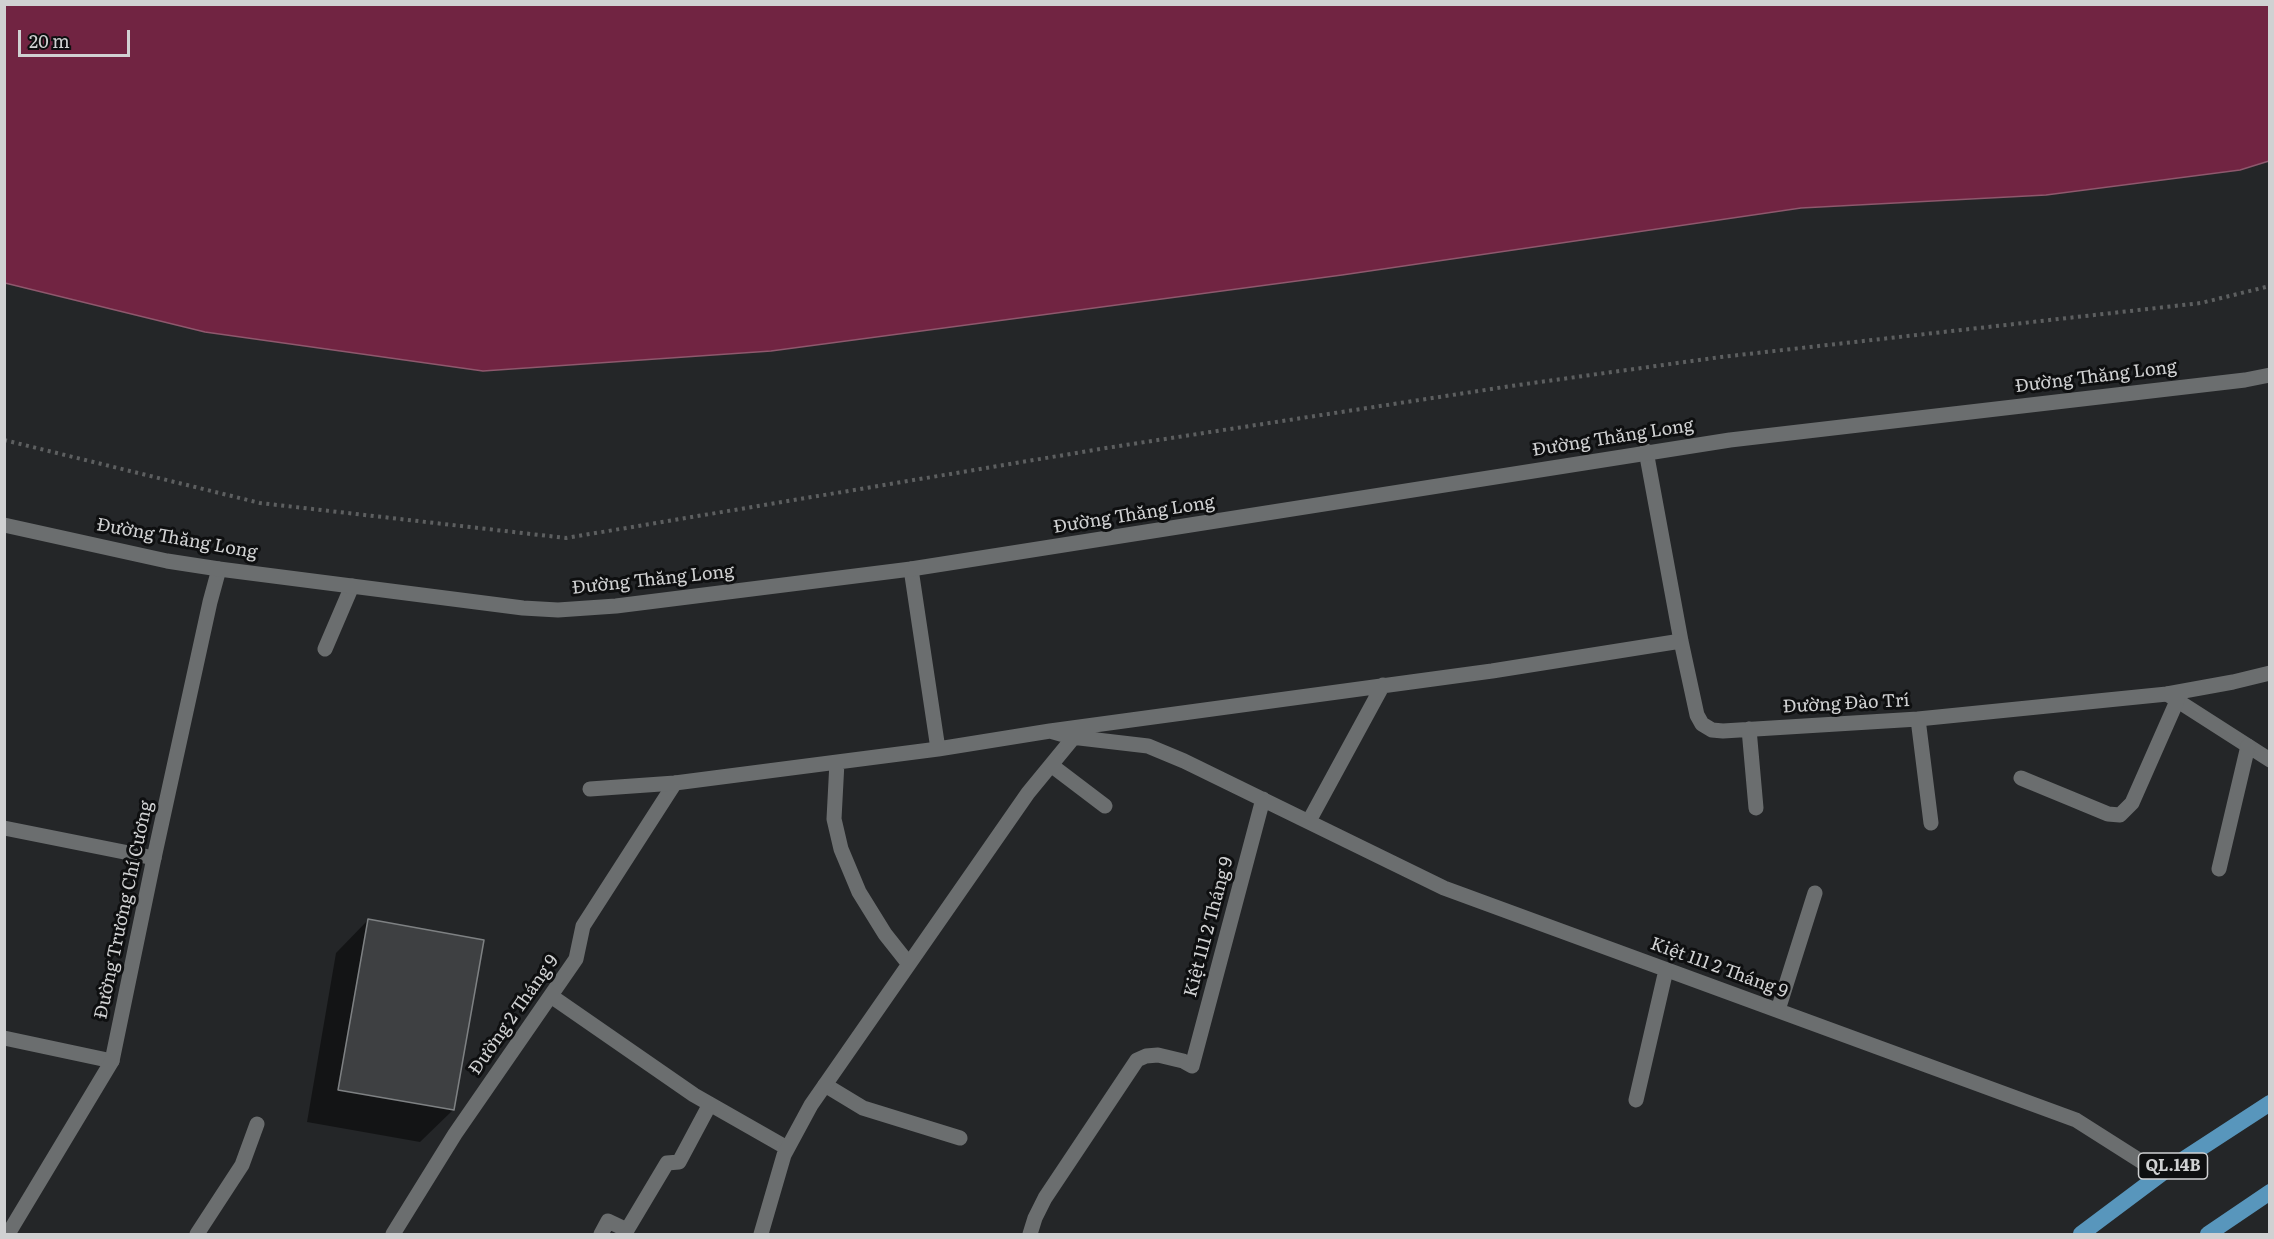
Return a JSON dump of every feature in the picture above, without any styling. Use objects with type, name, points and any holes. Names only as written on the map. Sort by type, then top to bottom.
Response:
[{"type":"highway","name":"QL.14B","points":[[2081,1234],[2161,1174],[2270,1103]]},
{"type":"highway","points":[[2208,1234],[2270,1192]]},
{"type":"street","name":"Đường Thăng Long","points":[[4,525],[167,561],[219,569],[523,608],[558,610],[616,606],[911,569],[1753,437],[2245,380],[2270,375]]},
{"type":"street","name":"Đường Đào Trí","points":[[1646,452],[1697,715],[1702,724],[1712,730],[1918,719],[2172,697],[2270,673]]},
{"type":"street","name":"Đường Trương Chí Cương","points":[[8,1234],[112,1061],[154,858],[219,569]]},
{"type":"street","points":[[911,569],[938,749]]},
{"type":"street","points":[[326,649],[352,586]]},
{"type":"street","points":[[590,789],[675,783],[938,749],[1681,641]]},
{"type":"street","points":[[1309,821],[1383,685]]},
{"type":"street","points":[[2021,778],[2108,814],[2120,815],[2132,803],[2172,697],[2270,760]]},
{"type":"street","points":[[1918,719],[1931,823]]},
{"type":"street","points":[[1749,729],[1756,808]]},
{"type":"street","name":"Kiệt 111 2 Tháng 9","points":[[1050,731],[1074,737],[1148,746],[1184,760],[1444,888],[2076,1120],[2161,1174]]},
{"type":"street","points":[[761,1234],[787,1148],[795,1131],[1028,793],[1074,737]]},
{"type":"street","points":[[2219,870],[2248,746]]},
{"type":"street","points":[[837,762],[834,819],[841,849],[859,892],[885,934],[909,963]]},
{"type":"street","points":[[1051,765],[1105,806]]},
{"type":"street","name":"Đường 2 Tháng 9","points":[[393,1234],[455,1134],[576,959],[583,926],[675,783]]},
{"type":"street","name":"Kiệt 111 2 Tháng 9","points":[[1030,1234],[1045,1198],[1137,1060],[1146,1056],[1158,1055],[1183,1061],[1191,1066],[1263,799]]},
{"type":"street","points":[[4,828],[154,858]]},
{"type":"street","points":[[1778,1010],[1815,893]]},
{"type":"street","points":[[1636,1100],[1666,970]]},
{"type":"street","points":[[550,996],[710,1104],[787,1148]]},
{"type":"street","points":[[4,1038],[112,1061]]},
{"type":"street","points":[[825,1085],[863,1108],[960,1138]]},
{"type":"street","points":[[601,1234],[608,1221],[627,1230],[667,1163],[679,1162],[710,1104]]},
{"type":"street","points":[[197,1234],[242,1165],[257,1124]]},
{"type":"path","points":[[4,440],[260,503],[566,538],[1106,448],[1511,386],[1721,357],[2201,303],[2270,286]]},
{"type":"shaded area","points":[[5,4],[2269,5],[2269,161],[2240,170],[2046,195],[1801,208],[1342,275],[771,351],[483,371],[205,332],[5,283]]},
{"type":"building","points":[[368,919],[484,940],[454,1110],[338,1090]]}]
